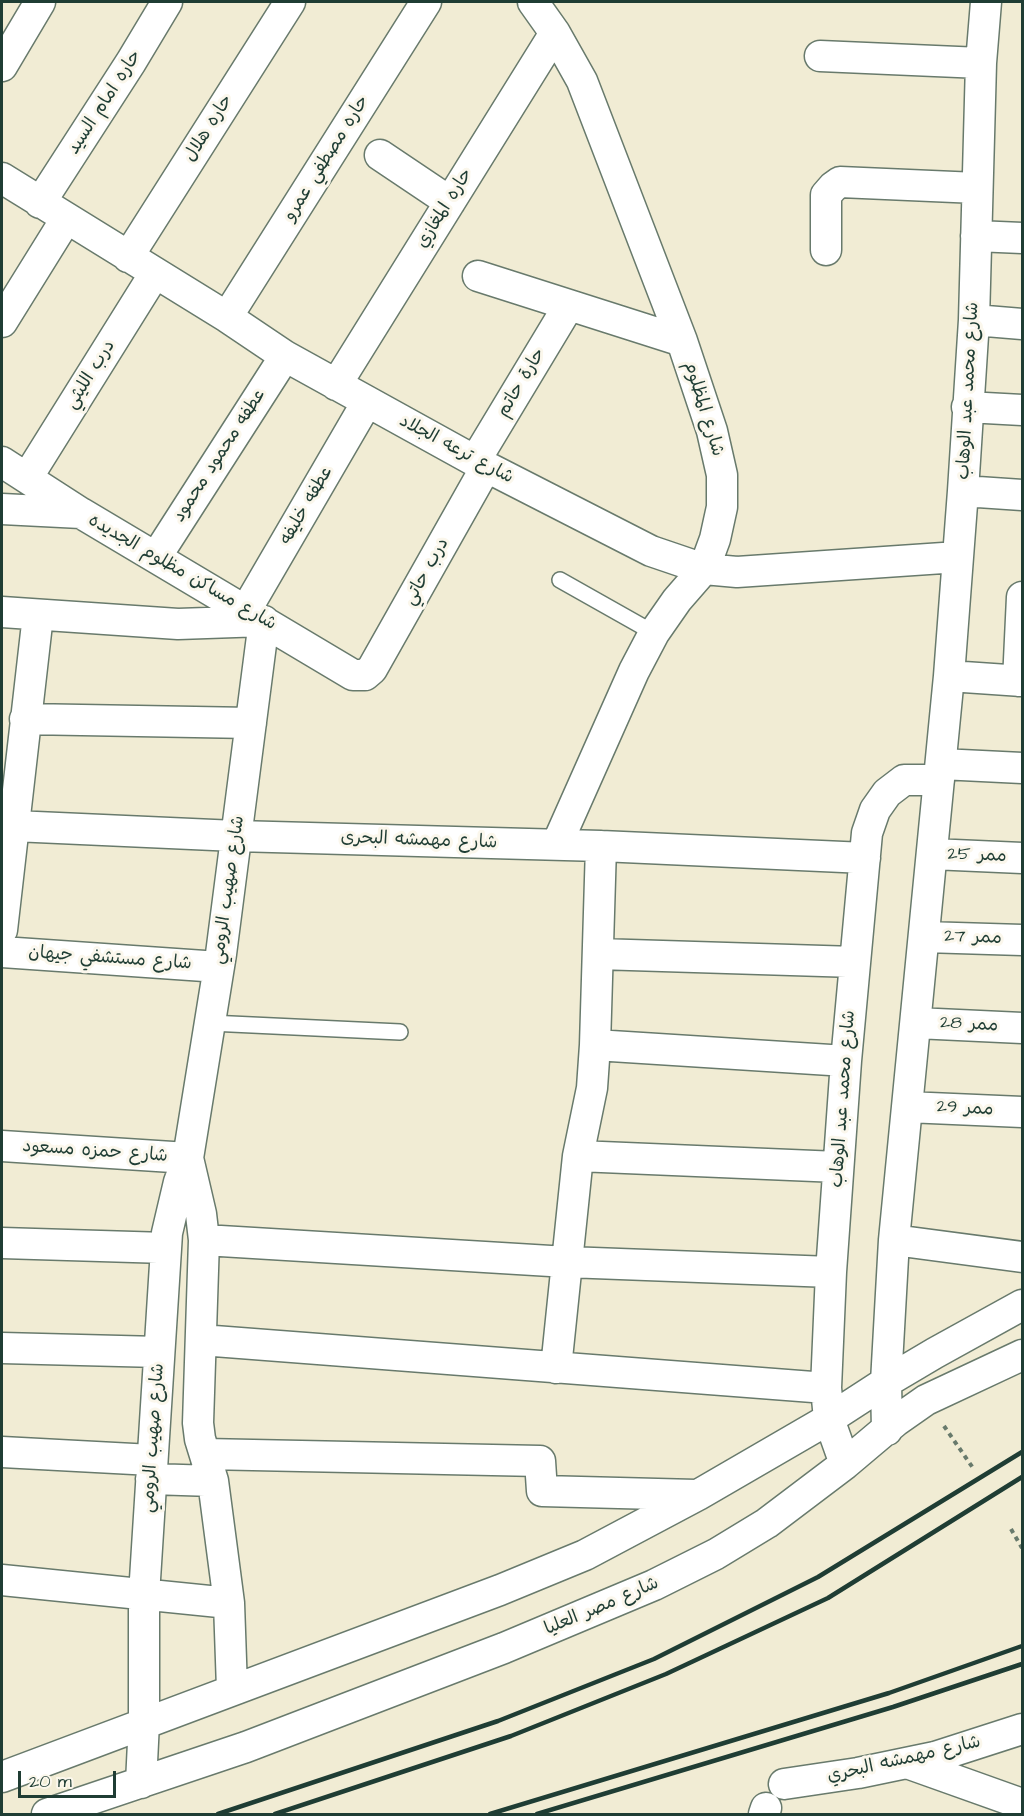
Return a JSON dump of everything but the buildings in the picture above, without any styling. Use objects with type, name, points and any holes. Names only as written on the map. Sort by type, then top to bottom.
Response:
[{"type":"street","points":[[2,66],[40,2]]},
{"type":"street","name":"حاره امام السيد","points":[[40,203],[167,2]]},
{"type":"street","name":"حاره هلال","points":[[128,257],[290,2]]},
{"type":"street","name":"حاره مصطفي عمرو","points":[[227,317],[426,2]]},
{"type":"street","name":"شارع المظلوم","points":[[533,2],[555,33],[582,81],[682,341],[712,431],[722,475],[722,507],[715,539],[704,569],[676,600],[654,633],[634,671],[557,844]]},
{"type":"street","name":"شارع محمد عبد الوهاب","points":[[887,1430],[886,1382],[894,1240],[949,676],[963,490],[974,320],[981,63],[986,2]]},
{"type":"street","name":"حاره المغازي","points":[[336,385],[555,33]]},
{"type":"street","points":[[820,56],[981,63]]},
{"type":"street","points":[[380,155],[450,202]]},
{"type":"street","name":"شارع ترعه الجلاد","points":[[2,178],[227,317],[285,356],[481,464],[651,551],[704,569],[737,572],[958,557]]},
{"type":"street","points":[[826,250],[826,195],[840,182],[977,188]]},
{"type":"street","points":[[2,322],[66,219]]},
{"type":"street","points":[[976,236],[1023,238]]},
{"type":"street","name":"درب الليثي","points":[[27,478],[155,273]]},
{"type":"street","points":[[478,276],[682,341]]},
{"type":"street","name":"حارة حاتم","points":[[481,464],[569,305]]},
{"type":"street","points":[[974,320],[1023,324]]},
{"type":"street","name":"عطفه محمود محمود","points":[[156,557],[285,356]]},
{"type":"street","name":"عطفه خليفه","points":[[255,616],[367,402]]},
{"type":"street","points":[[967,407],[1023,410]]},
{"type":"street","name":"شارع مساكن مظلوم الجديده","points":[[2,462],[81,513],[353,675],[365,675]]},
{"type":"street","name":"درب حاتي","points":[[365,675],[372,669],[481,464]]},
{"type":"street","points":[[963,490],[1023,495]]},
{"type":"street","points":[[2,509],[81,513]]},
{"type":"street","points":[[949,676],[1020,681],[1023,597]]},
{"type":"street","points":[[2,612],[178,624],[255,616]]},
{"type":"street","points":[[2,930],[38,615]]},
{"type":"street","name":"شارع صهيب الرومي","points":[[141,1783],[144,1722],[144,1595],[166,1248],[172,1205],[188,1158],[219,967],[251,723],[255,616]]},
{"type":"street","points":[[26,719],[251,723]]},
{"type":"street","points":[[940,772],[1023,768]]},
{"type":"street","name":"شارع محمد عبد الوهاب","points":[[845,1464],[829,1419],[826,1388],[838,1167],[867,833],[874,810],[887,793],[904,780],[940,772]]},
{"type":"street","name":"شارع مهمشه البحرى","points":[[14,826],[236,836],[557,844],[864,858]]},
{"type":"street","points":[[556,1368],[578,1156],[592,1088],[601,846]]},
{"type":"street","name":"ممر 25","points":[[932,854],[1023,858]]},
{"type":"street","name":"ممر 27","points":[[924,937],[1023,940]]},
{"type":"street","name":"شارع مستشفي جيهان","points":[[2,952],[219,967]]},
{"type":"street","points":[[598,954],[855,962]]},
{"type":"street","name":"ممر 28","points":[[916,1023],[1023,1028]]},
{"type":"street","points":[[595,1045],[846,1061]]},
{"type":"street","name":"ممر 29","points":[[907,1107],[1023,1112]]},
{"type":"street","name":"شارع حمزه مسعود","points":[[2,1146],[188,1158]]},
{"type":"street","points":[[578,1156],[838,1167]]},
{"type":"street","name":"شارع صهيب الرومي","points":[[188,1158],[201,1214],[204,1240],[198,1423],[200,1439],[209,1467],[229,1604],[232,1689]]},
{"type":"street","points":[[204,1240],[567,1262],[831,1272]]},
{"type":"street","points":[[894,1240],[1023,1257]]},
{"type":"street","points":[[2,1243],[166,1248]]},
{"type":"street","points":[[2,1777],[500,1590],[585,1555],[698,1495],[829,1419],[886,1382],[1023,1305]]},
{"type":"street","points":[[201,1340],[826,1388]]},
{"type":"street","points":[[2,1348],[159,1352]]},
{"type":"street","name":"شارع مصر العليا","points":[[47,1815],[246,1747],[504,1648],[654,1585],[716,1554],[767,1523],[926,1400],[1023,1355]]},
{"type":"street","points":[[2,1452],[151,1470],[540,1461],[542,1491],[698,1495]]},
{"type":"street","points":[[2,1580],[229,1604]]},
{"type":"street","name":"شارع مهمشه البحري","points":[[784,1784],[907,1763],[1023,1730]]},
{"type":"street","points":[[907,1763],[1023,1804]]},
{"type":"lane","points":[[560,580],[654,633]]},
{"type":"lane","points":[[210,1023],[400,1032]]},
{"type":"path","points":[[926,1400],[973,1468]]},
{"type":"path","points":[[1011,1529],[1023,1548]]},
{"type":"railway","points":[[218,1814],[498,1721],[654,1659],[818,1577],[1022,1452]]},
{"type":"railway","points":[[275,1814],[511,1736],[666,1674],[828,1598],[1022,1477]]},
{"type":"railway","points":[[490,1814],[889,1693],[1022,1646]]},
{"type":"railway","points":[[537,1814],[893,1707],[1022,1664]]}]
